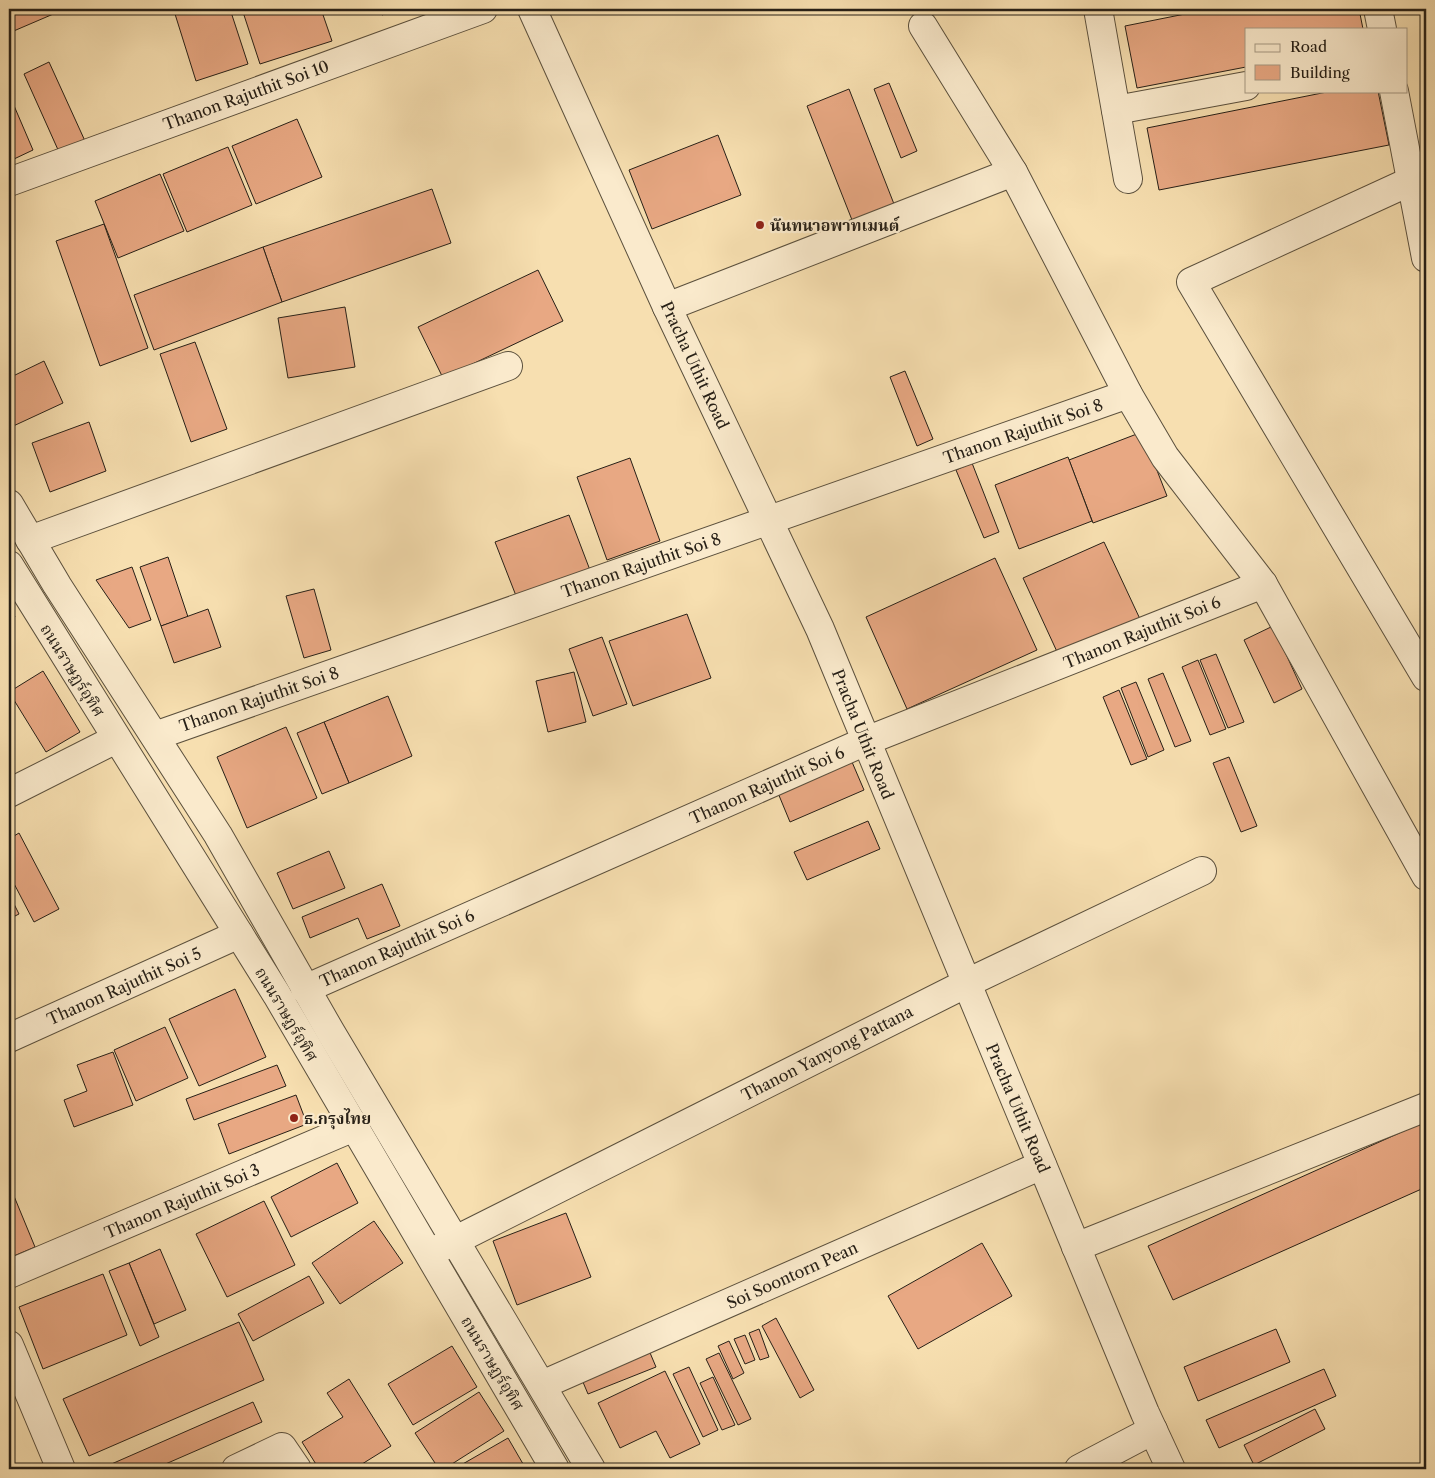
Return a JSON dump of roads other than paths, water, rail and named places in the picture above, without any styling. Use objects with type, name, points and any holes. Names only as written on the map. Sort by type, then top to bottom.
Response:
[{"type":"street","name":"Thanon Rajuthit Soi 10","points":[[9,182],[483,9]]},
{"type":"street","name":"Pracha Uthit Road","points":[[532,9],[668,306],[820,629],[1076,1247],[1171,1469]]},
{"type":"street","points":[[1098,9],[1128,179]]},
{"type":"street","points":[[1378,9],[1382,28]]},
{"type":"street","points":[[923,26],[1013,172],[1128,394],[1165,458],[1263,584],[1426,876]]},
{"type":"street","points":[[1116,110],[1245,86]]},
{"type":"street","points":[[1394,92],[1426,258]]},
{"type":"street","points":[[668,306],[1013,172]]},
{"type":"street","points":[[1411,181],[1191,282],[1426,677]]},
{"type":"street","points":[[30,540],[508,366]]},
{"type":"street","name":"Thanon Rajuthit Soi 8","points":[[155,736],[1128,394]]},
{"type":"street","points":[[9,504],[57,585],[218,835],[305,988],[591,1469]]},
{"type":"street","name":"ถนนราษฏร์อุทิศ","points":[[9,565],[239,934],[555,1469]]},
{"type":"street","name":"Thanon Rajuthit Soi 6","points":[[305,988],[866,741],[1263,584]]},
{"type":"street","points":[[9,793],[116,739]]},
{"type":"street","name":"Thanon Yanyong Pattana","points":[[428,1254],[967,983],[1202,870]]},
{"type":"street","name":"Thanon Rajuthit Soi 5","points":[[9,1038],[239,934]]},
{"type":"street","points":[[1076,1247],[1426,1107]]},
{"type":"street","name":"Thanon Rajuthit Soi 3","points":[[9,1274],[346,1130],[351,1122]]},
{"type":"street","name":"Soi Soontorn Pean","points":[[542,1385],[1042,1165]]},
{"type":"street","points":[[9,1345],[61,1469]]},
{"type":"street","points":[[1079,1469],[1153,1430]]},
{"type":"street","points":[[236,1469],[282,1447],[296,1469]]},
{"type":"place","name":"นันทนาอพาทเมนต์","points":[[760,225]]},
{"type":"place","name":"ธ.กรุงไทย","points":[[294,1118]]}]
